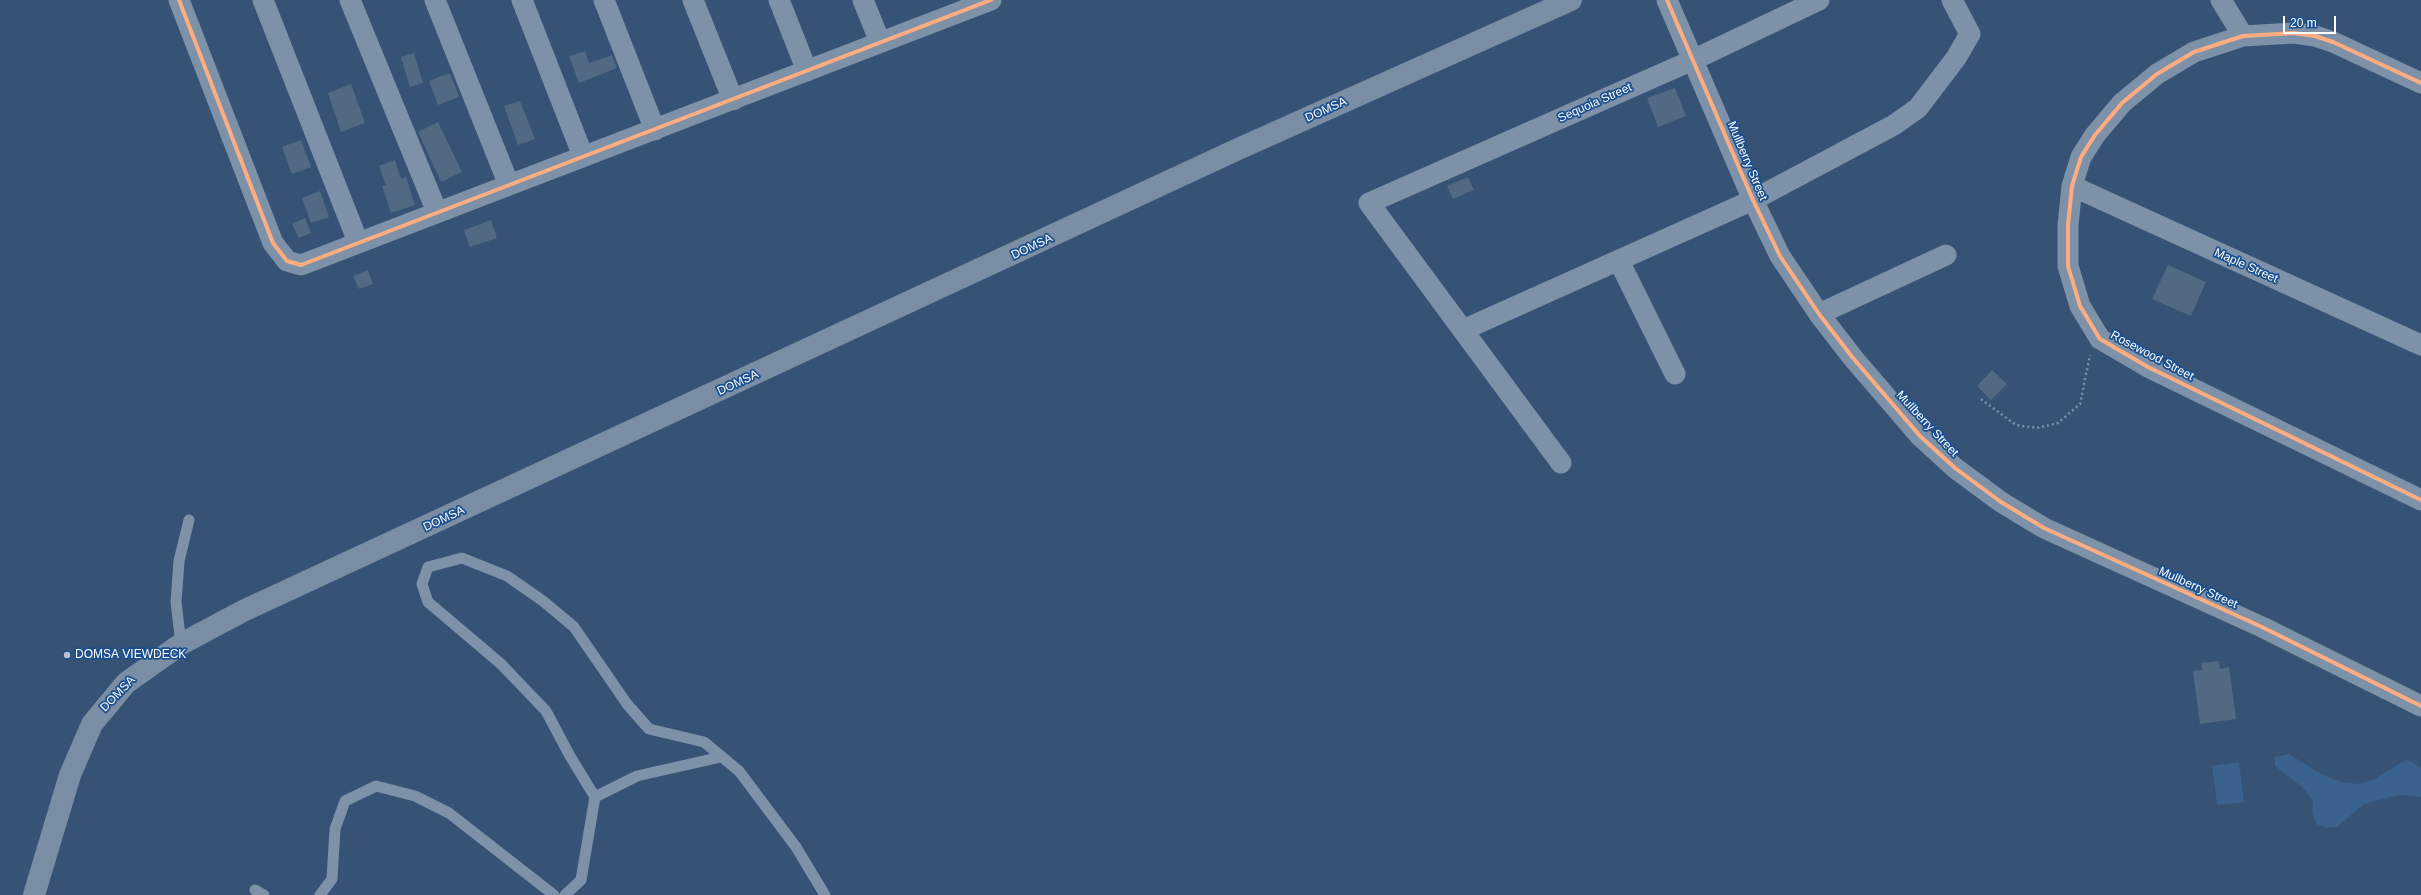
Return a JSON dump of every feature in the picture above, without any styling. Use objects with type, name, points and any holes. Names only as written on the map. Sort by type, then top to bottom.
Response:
[{"type":"main road","name":"DOMSA","points":[[34,895],[70,775],[92,724],[126,683],[181,644],[243,611],[1229,154],[1571,0]]},
{"type":"street","points":[[179,0],[273,243],[286,261],[301,265],[990,0]]},
{"type":"street","points":[[263,0],[358,242]]},
{"type":"street","points":[[350,0],[437,212]]},
{"type":"street","points":[[435,0],[509,185]]},
{"type":"street","points":[[522,0],[584,156]]},
{"type":"street","points":[[604,0],[655,130]]},
{"type":"street","points":[[693,0],[733,100]]},
{"type":"street","points":[[779,0],[807,71]]},
{"type":"street","points":[[863,0],[880,42]]},
{"type":"street","name":"Mullberry Street","points":[[1667,0],[1753,200],[1780,256],[1819,314],[1920,436],[1955,468],[2001,502],[2044,528],[2262,627],[2421,706]]},
{"type":"street","name":"Sequoia Street","points":[[1463,330],[1369,203],[1693,60],[1819,0]]},
{"type":"street","points":[[1561,463],[1463,330],[1753,200],[1894,125],[1918,108],[1956,58],[1970,34],[1952,0]]},
{"type":"street","points":[[2221,0],[2243,36]]},
{"type":"street","name":"Rosewood Street","points":[[2421,83],[2333,42],[2315,36],[2294,33],[2243,36],[2194,52],[2157,74],[2122,103],[2095,135],[2081,157],[2072,186],[2068,225],[2068,266],[2080,306],[2100,339],[2148,367],[2421,500]]},
{"type":"street","name":"Maple Street","points":[[2072,186],[2421,344]]},
{"type":"street","points":[[1819,314],[1946,255]]},
{"type":"street","points":[[1619,261],[1675,374]]},
{"type":"lane","points":[[181,644],[176,602],[179,561],[189,520]]},
{"type":"lane","points":[[565,895],[581,880],[596,797],[570,756],[546,710],[501,664],[428,602],[422,584],[428,567],[462,558],[506,576],[543,601],[574,627],[627,704],[649,729],[704,742],[739,771],[758,794],[796,848],[824,895]]},
{"type":"lane","points":[[596,797],[637,776],[721,757]]},
{"type":"lane","points":[[320,895],[332,879],[335,829],[345,800],[376,786],[416,796],[449,813],[554,895]]},
{"type":"path","points":[[1981,399],[2016,425],[2037,428],[2058,423],[2080,404],[2090,354],[2100,339]]},
{"type":"water","points":[[2289,754],[2319,773],[2341,782],[2359,784],[2374,779],[2407,759],[2421,768],[2421,797],[2399,795],[2364,804],[2337,827],[2327,828],[2316,824],[2312,812],[2313,800],[2302,787],[2275,766],[2275,757]]},
{"type":"water","points":[[2239,762],[2244,802],[2217,805],[2212,766]]},
{"type":"building","points":[[585,51],[589,63],[612,55],[617,68],[579,83],[569,56]]},
{"type":"building","points":[[414,53],[423,83],[410,87],[401,57]]},
{"type":"building","points":[[450,73],[459,97],[438,105],[429,81]]},
{"type":"building","points":[[351,84],[365,123],[341,132],[328,93]]},
{"type":"building","points":[[1675,88],[1686,116],[1658,127],[1647,98]]},
{"type":"building","points":[[520,101],[535,139],[518,145],[504,106]]},
{"type":"building","points":[[438,122],[462,172],[441,182],[418,132]]},
{"type":"building","points":[[301,140],[311,167],[292,174],[282,147]]},
{"type":"building","points":[[395,160],[401,179],[406,177],[415,205],[391,213],[382,186],[386,185],[379,166]]},
{"type":"building","points":[[1468,177],[1474,190],[1453,199],[1447,186]]},
{"type":"building","points":[[320,191],[329,217],[311,223],[302,198]]},
{"type":"building","points":[[305,218],[311,233],[299,238],[292,224]]},
{"type":"building","points":[[491,220],[497,238],[470,247],[464,230]]},
{"type":"building","points":[[2168,265],[2206,282],[2191,316],[2152,299]]},
{"type":"building","points":[[368,270],[373,284],[359,289],[353,276]]},
{"type":"building","points":[[1992,370],[2007,384],[1991,400],[1977,386]]},
{"type":"building","points":[[2219,661],[2220,669],[2229,667],[2236,719],[2200,724],[2193,671],[2202,670],[2201,663]]},
{"type":"cycle path","points":[[179,0],[273,243],[287,261],[301,265],[991,0]]},
{"type":"cycle path","points":[[1667,0],[1753,200],[1780,256],[1819,314],[1853,358],[1920,436],[1955,468],[2001,502],[2044,528],[2262,627],[2421,706]]},
{"type":"cycle path","points":[[2421,83],[2333,42],[2315,36],[2294,33],[2243,36],[2194,52],[2157,74],[2122,103],[2095,135],[2081,157],[2072,186],[2068,225],[2068,266],[2080,306],[2100,339],[2148,367],[2421,500]]},
{"type":"place","name":"DOMSA VIEWDECK","points":[[67,655]]}]
